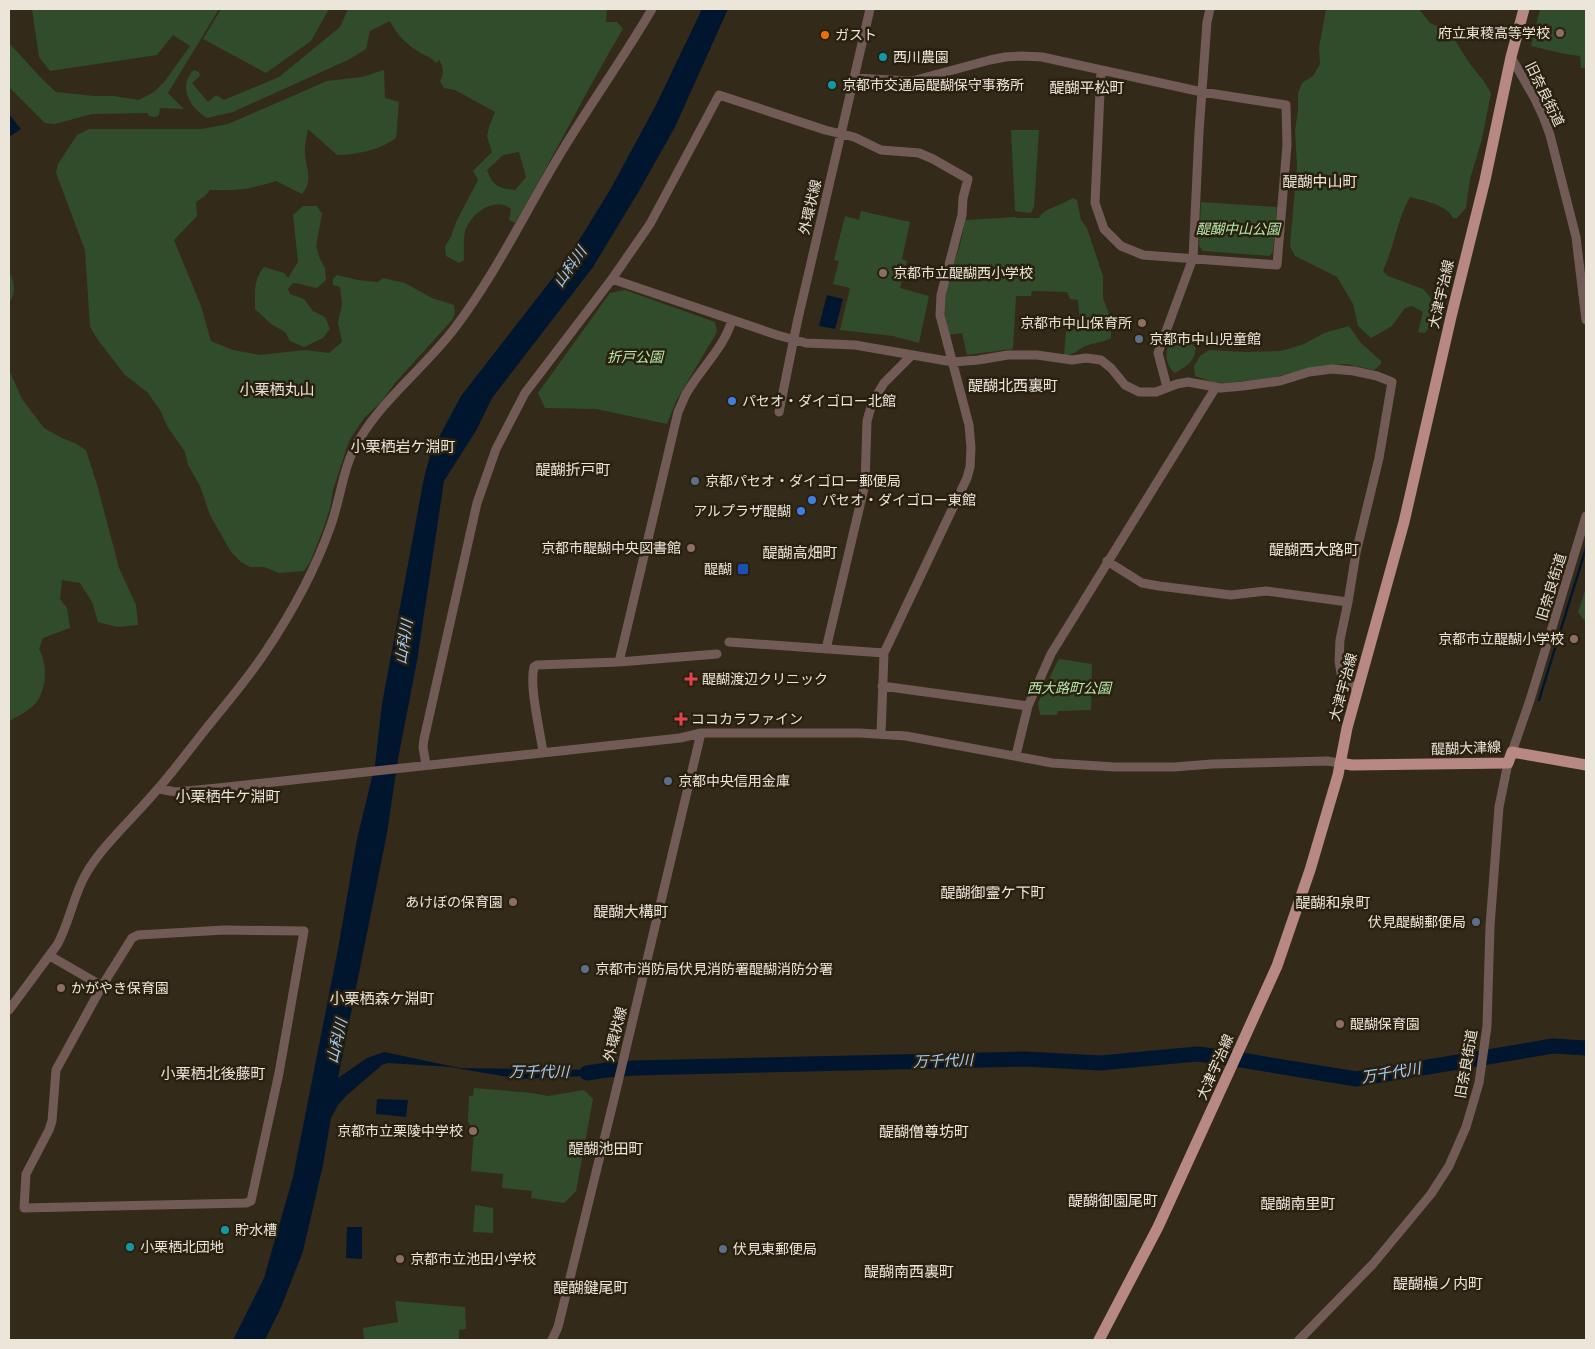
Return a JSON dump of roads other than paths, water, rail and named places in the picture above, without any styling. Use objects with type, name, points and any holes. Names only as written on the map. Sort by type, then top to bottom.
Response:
[{"type":"main road","name":"大津宇治線","points":[[1099,1340],[1165,1212],[1280,958],[1310,870],[1404,522],[1511,56],[1524,9]]},
{"type":"main road","name":"醍醐大津線","points":[[1340,763],[1352,765],[1508,763],[1512,752],[1586,765]]},
{"type":"street","points":[[9,1010],[50,956],[62,935],[88,871],[102,852],[159,789],[267,650],[318,562],[332,521],[345,471],[356,444],[368,425],[453,330],[524,219],[593,100],[625,54],[652,9]]},
{"type":"street","name":"外環状線","points":[[779,412],[840,134],[870,9]]},
{"type":"street","points":[[1167,387],[1158,353],[1193,258],[1202,92],[1207,22],[1210,9]]},
{"type":"street","points":[[854,78],[912,82],[1004,56],[1042,57],[1202,92],[1286,105],[1287,145],[1277,265],[1144,255],[1121,246],[1104,229],[1095,203],[1101,70]]},
{"type":"street","name":"旧奈良街道","points":[[1511,56],[1544,116],[1550,135],[1578,245],[1586,320]]},
{"type":"street","points":[[426,765],[424,739],[434,688],[477,503],[496,449],[525,393],[612,279],[650,224],[719,95],[854,138],[881,150],[926,156],[968,179],[963,198],[962,215],[941,295],[942,322],[969,425],[970,467],[967,478],[884,653],[881,734]]},
{"type":"street","points":[[612,279],[794,341],[806,343],[855,345],[953,362],[1008,355],[1037,355],[1072,360],[1086,358],[1101,360],[1126,385],[1139,392],[1156,392],[1188,382],[1216,387],[1280,382],[1309,372],[1332,369],[1354,371],[1377,376],[1392,382],[1379,458],[1356,553],[1340,640],[1339,661],[1342,679],[1358,690]]},
{"type":"street","points":[[619,662],[678,412],[685,395],[730,328],[732,320]]},
{"type":"street","points":[[826,649],[865,484],[867,421],[872,403],[884,383],[911,356]]},
{"type":"street","points":[[1016,755],[1028,706],[1045,664],[1216,387]]},
{"type":"street","name":"旧奈良街道","points":[[1512,752],[1537,680],[1586,516]]},
{"type":"street","points":[[1107,561],[1142,583],[1159,586],[1231,594],[1266,591],[1348,602]]},
{"type":"street","points":[[729,642],[884,653]]},
{"type":"street","points":[[543,752],[536,712],[534,667],[542,664],[619,662],[717,654]]},
{"type":"street","points":[[882,686],[1028,706]]},
{"type":"street","points":[[159,789],[179,791],[680,738],[701,734],[881,734],[906,736],[1052,763],[1115,767],[1327,761],[1340,763]]},
{"type":"street","name":"外環状線","points":[[552,1340],[558,1326],[623,1063],[701,734]]},
{"type":"street","name":"旧奈良街道","points":[[1299,1340],[1373,1264],[1431,1194],[1449,1166],[1461,1141],[1479,1083],[1487,1026],[1490,926],[1498,807],[1508,763]]},
{"type":"street","points":[[224,930],[304,931],[279,1074],[251,1201],[246,1204],[24,1208],[26,1174],[52,1121],[56,1070],[102,986],[132,938],[138,935],[224,930]]},
{"type":"street","points":[[50,956],[102,986]]},
{"type":"water","name":"山科川","points":[[702,9],[728,9],[675,127],[593,267],[492,398],[477,429],[444,481],[417,661],[398,759],[387,833],[338,1078],[367,1058],[384,1052],[460,1068],[607,1070],[848,1064],[520,1079],[450,1067],[388,1063],[382,1065],[347,1095],[338,1105],[331,1118],[323,1165],[303,1251],[282,1305],[265,1340],[233,1340],[264,1278],[293,1177],[338,949],[357,839],[375,765],[382,704],[424,478],[431,452],[461,396],[555,275],[610,190],[656,105]]},
{"type":"water","points":[[9,114],[21,129],[9,137]]},
{"type":"water","points":[[827,295],[843,299],[835,329],[819,326]]},
{"type":"water","points":[[377,1099],[408,1100],[406,1117],[376,1114]]},
{"type":"water","points":[[347,1227],[362,1227],[362,1259],[346,1258]]},
{"type":"waterway","points":[[1539,700],[1586,548]]},
{"type":"waterway","name":"万千代川","points":[[587,1073],[634,1068],[1024,1059],[1100,1063],[1197,1054],[1356,1079],[1553,1046],[1586,1048]]},
{"type":"place","name":"府立東稜高等学校","points":[[1560,33]]},
{"type":"place","name":"ガスト","points":[[825,35]]},
{"type":"place","name":"西川農園","points":[[883,57]]},
{"type":"place","name":"京都市交通局醍醐保守事務所","points":[[832,85]]},
{"type":"place","name":"京都市立醍醐西小学校","points":[[883,273]]},
{"type":"place","name":"京都市中山保育所","points":[[1142,323]]},
{"type":"place","name":"京都市中山児童館","points":[[1139,339]]},
{"type":"place","name":"パセオ・ダイゴロー北館","points":[[732,401]]},
{"type":"place","name":"京都パセオ・ダイゴロー郵便局","points":[[695,481]]},
{"type":"place","name":"パセオ・ダイゴロー東館","points":[[812,500]]},
{"type":"place","name":"アルプラザ醍醐","points":[[801,511]]},
{"type":"place","name":"京都市醍醐中央図書館","points":[[691,548]]},
{"type":"place","name":"醍醐","points":[[743,569]]},
{"type":"place","name":"京都市立醍醐小学校","points":[[1574,639]]},
{"type":"place","name":"醍醐渡辺クリニック","points":[[691,679]]},
{"type":"place","name":"ココカラファイン","points":[[681,719]]},
{"type":"place","name":"京都中央信用金庫","points":[[668,781]]},
{"type":"place","name":"あけぼの保育園","points":[[513,902]]},
{"type":"place","name":"伏見醍醐郵便局","points":[[1476,922]]},
{"type":"place","name":"京都市消防局伏見消防署醍醐消防分署","points":[[585,969]]},
{"type":"place","name":"かがやき保育園","points":[[61,988]]},
{"type":"place","name":"醍醐保育園","points":[[1340,1024]]},
{"type":"place","name":"京都市立栗陵中学校","points":[[473,1131]]},
{"type":"place","name":"貯水槽","points":[[225,1230]]},
{"type":"place","name":"小栗栖北団地","points":[[130,1247]]},
{"type":"place","name":"伏見東郵便局","points":[[723,1249]]},
{"type":"place","name":"京都市立池田小学校","points":[[400,1259]]},
{"type":"district","name":"醍醐平松町","points":[[1087,88]]},
{"type":"district","name":"醍醐中山町","points":[[1320,182]]},
{"type":"district","name":"醍醐北西裏町","points":[[1013,386]]},
{"type":"district","name":"小栗栖丸山","points":[[277,390]]},
{"type":"district","name":"小栗栖岩ケ淵町","points":[[403,447]]},
{"type":"district","name":"醍醐折戸町","points":[[573,470]]},
{"type":"district","name":"醍醐西大路町","points":[[1314,550]]},
{"type":"district","name":"醍醐高畑町","points":[[800,553]]},
{"type":"district","name":"小栗栖牛ケ淵町","points":[[228,797]]},
{"type":"district","name":"醍醐御霊ケ下町","points":[[993,893]]},
{"type":"district","name":"醍醐和泉町","points":[[1333,903]]},
{"type":"district","name":"醍醐大構町","points":[[631,912]]},
{"type":"district","name":"小栗栖森ケ淵町","points":[[382,999]]},
{"type":"district","name":"小栗栖北後藤町","points":[[213,1074]]},
{"type":"district","name":"醍醐僧尊坊町","points":[[924,1132]]},
{"type":"district","name":"醍醐池田町","points":[[606,1149]]},
{"type":"district","name":"醍醐御園尾町","points":[[1113,1201]]},
{"type":"district","name":"醍醐南里町","points":[[1298,1204]]},
{"type":"district","name":"醍醐南西裏町","points":[[909,1272]]},
{"type":"district","name":"醍醐槇ノ内町","points":[[1438,1284]]},
{"type":"district","name":"醍醐鍵尾町","points":[[591,1288]]},
{"type":"park label","name":"醍醐中山公園","points":[[1238,229]]},
{"type":"park label","name":"折戸公園","points":[[635,357]]},
{"type":"park label","name":"西大路町公園","points":[[1069,688]]}]
